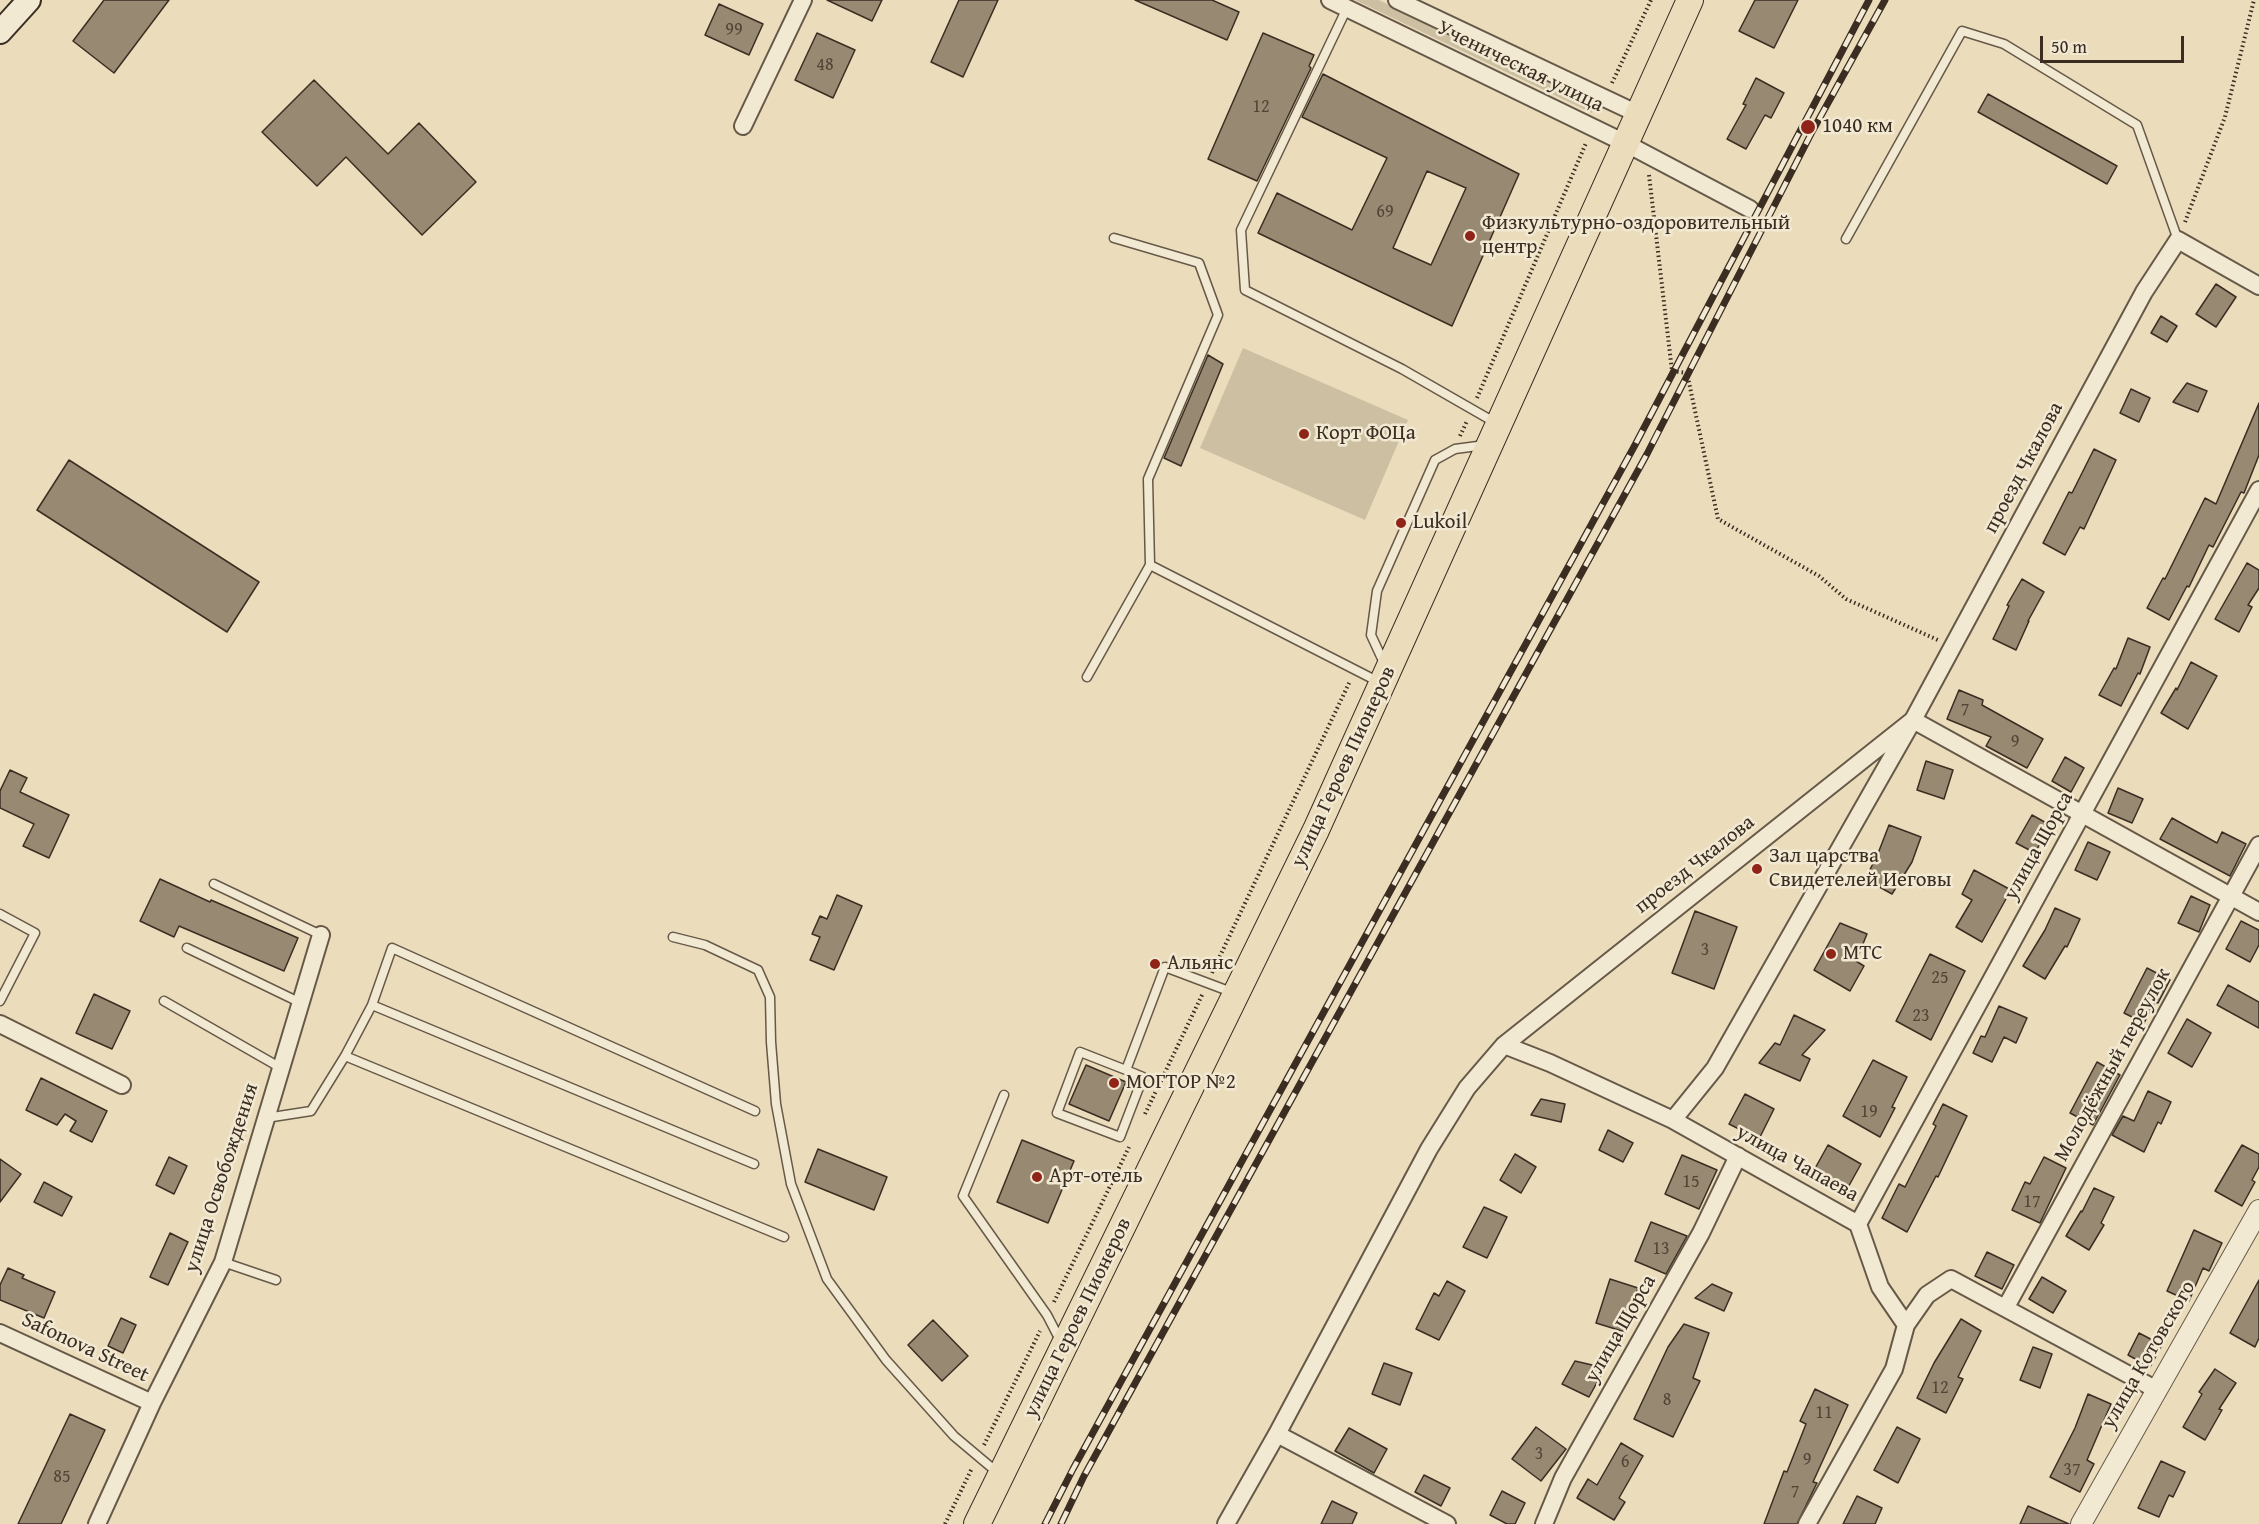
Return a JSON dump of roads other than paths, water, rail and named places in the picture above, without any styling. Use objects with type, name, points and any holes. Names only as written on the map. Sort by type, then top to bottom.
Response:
[{"type":"main road","points":[[0,32],[29,0]]},
{"type":"main road","name":"улица Героев Пионеров","points":[[977,1524],[1316,830],[1690,0]]},
{"type":"street","points":[[743,126],[803,0]]},
{"type":"street","name":"Ученическая улица","points":[[1330,0],[1593,127],[1622,149],[1750,209]]},
{"type":"street","name":"Ученическая улица","points":[[1397,0],[1638,114]]},
{"type":"street","points":[[2178,240],[2259,286]]},
{"type":"street","name":"проезд Чкалова","points":[[1673,1120],[1715,1068],[1914,720],[2144,292],[2178,240]]},
{"type":"street","name":"улица Щорса","points":[[1858,1224],[2259,490]]},
{"type":"street","points":[[1914,720],[2259,912]]},
{"type":"street","name":"проезд Чкалова","points":[[1504,1045],[1914,720]]},
{"type":"street","name":"Молодёжный переулок","points":[[2006,1307],[2259,845]]},
{"type":"street","name":"улица Освобождения","points":[[97,1524],[152,1403],[223,1262],[321,935]]},
{"type":"street","points":[[0,1024],[122,1084]]},
{"type":"street","points":[[1226,1524],[1430,1149],[1467,1088],[1504,1045]]},
{"type":"street","name":"улица Чапаева","points":[[1504,1045],[1550,1063],[1673,1120],[1858,1224],[1880,1287],[1906,1325]]},
{"type":"street","name":"улица Щорса","points":[[1544,1524],[1563,1478],[1701,1233],[1738,1156]]},
{"type":"street","name":"улица Котовского","points":[[2082,1524],[2259,1210]]},
{"type":"street","points":[[1807,1524],[1894,1369],[1906,1325],[1927,1295],[1951,1279],[2157,1390]]},
{"type":"street","name":"Safonova Street","points":[[0,1333],[152,1403]]},
{"type":"street","points":[[1277,1434],[1447,1524]]},
{"type":"lane","points":[[1347,8],[1241,230],[1245,290],[1402,369],[1472,410],[1493,434],[1435,459],[1377,591],[1371,635],[1385,677]]},
{"type":"lane","points":[[1846,239],[1962,31],[2004,44],[2137,125],[2178,240]]},
{"type":"lane","points":[[1087,677],[1150,565],[1148,479],[1218,315],[1199,263],[1114,238]]},
{"type":"lane","points":[[1150,565],[1355,670],[1385,677]]},
{"type":"lane","points":[[214,884],[321,935]]},
{"type":"lane","points":[[0,914],[35,933],[0,1001]]},
{"type":"lane","points":[[673,937],[705,945],[758,970],[770,997],[776,1104],[791,1184],[827,1279],[886,1360],[954,1436],[1001,1475]]},
{"type":"lane","points":[[187,948],[301,1003]]},
{"type":"lane","points":[[266,1118],[311,1111],[345,1056],[372,1005],[392,948],[754,1111]]},
{"type":"lane","points":[[1126,1070],[1165,967],[1237,994]]},
{"type":"lane","points":[[164,1001],[281,1068]]},
{"type":"lane","points":[[372,1005],[754,1164]]},
{"type":"lane","points":[[1080,1052],[1126,1070],[1143,1077],[1120,1137],[1057,1113],[1080,1052]]},
{"type":"lane","points":[[345,1056],[783,1237]]},
{"type":"lane","points":[[1004,1095],[963,1196],[1047,1315],[1064,1348]]},
{"type":"lane","points":[[223,1262],[276,1280]]},
{"type":"railway","points":[[1045,1524],[1073,1469],[1635,445],[1869,0]]},
{"type":"railway","points":[[1061,1524],[1084,1476],[1647,454],[1813,130],[1885,0]]},
{"type":"place","name":"1040 км","points":[[1808,127]]},
{"type":"place","name":"Физкультурно-оздоровительный центр","points":[[1470,236]]},
{"type":"place","name":"Корт ФОЦа","points":[[1304,434]]},
{"type":"place","name":"Lukoil","points":[[1401,523]]},
{"type":"place","name":"Зал царства Свидетелей Иеговы","points":[[1757,869]]},
{"type":"place","name":"МТС","points":[[1831,954]]},
{"type":"place","name":"Альянс","points":[[1155,964]]},
{"type":"place","name":"МОГТОР №2","points":[[1114,1083]]},
{"type":"place","name":"Арт-отель","points":[[1037,1177]]}]
